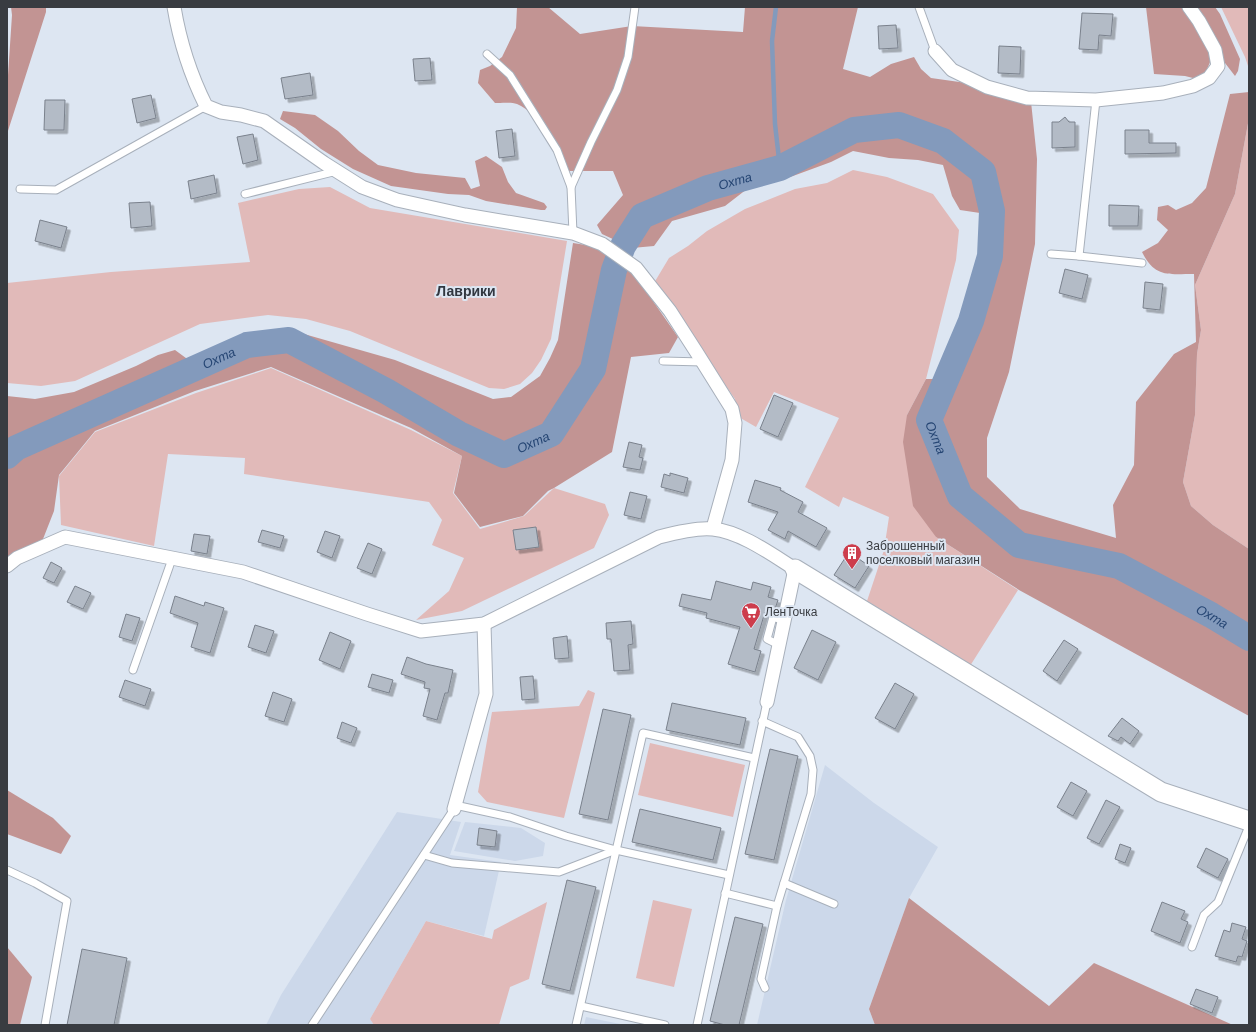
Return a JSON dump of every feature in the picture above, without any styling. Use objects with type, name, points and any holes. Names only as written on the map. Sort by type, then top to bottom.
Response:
[{"type":"street","points":[[174,7],[178,33],[194,82],[206,106],[221,112],[264,121],[362,187],[397,200],[465,215],[573,233],[602,244],[636,268],[670,311],[732,409],[735,423],[732,460],[713,528]]},
{"type":"street","points":[[936,51],[952,70],[987,87],[1027,98],[1096,100],[1163,93],[1193,86],[1209,78],[1218,66],[1215,50],[1199,21],[1189,7]]},
{"type":"street","points":[[7,566],[17,558],[65,537],[243,572],[421,631],[484,624],[659,537],[685,531],[713,528],[735,534],[795,569],[1161,792],[1249,821]]},
{"type":"street","points":[[767,702],[795,569]]},
{"type":"street","points":[[455,807],[486,694],[484,624]]},
{"type":"lane","points":[[571,187],[591,142],[617,90],[628,57],[635,7]]},
{"type":"lane","points":[[919,7],[936,51]]},
{"type":"lane","points":[[487,54],[510,75],[557,150],[571,187],[573,233]]},
{"type":"lane","points":[[1079,256],[1096,100]]},
{"type":"lane","points":[[20,188],[56,190],[206,106]]},
{"type":"lane","points":[[245,194],[337,171]]},
{"type":"lane","points":[[1051,254],[1142,263]]},
{"type":"lane","points":[[663,361],[703,362]]},
{"type":"lane","points":[[133,670],[172,559]]},
{"type":"lane","points":[[697,1025],[767,702]]},
{"type":"lane","points":[[762,721],[798,737],[810,756],[813,770],[811,794],[777,906],[761,979],[765,988]]},
{"type":"lane","points":[[576,1025],[643,733],[754,758]]},
{"type":"lane","points":[[315,1024],[455,807],[510,817],[566,836],[616,850],[729,875]]},
{"type":"lane","points":[[1192,947],[1204,915],[1218,902],[1249,826]]},
{"type":"lane","points":[[424,855],[452,863],[559,872],[616,850]]},
{"type":"lane","points":[[7,870],[35,883],[67,901],[45,1025]]},
{"type":"lane","points":[[784,882],[834,904]]},
{"type":"lane","points":[[725,893],[777,906]]},
{"type":"lane","points":[[581,1006],[665,1025]]},
{"type":"shaded area","points":[[11,7],[46,7],[46,12],[7,134],[7,90],[12,15]]},
{"type":"shaded area","points":[[517,7],[548,7],[580,34],[632,26],[743,32],[745,7],[858,7],[843,69],[870,77],[891,64],[914,57],[921,69],[931,78],[1030,92],[1037,159],[1035,244],[1009,372],[987,438],[987,477],[1020,509],[1116,538],[1113,505],[1134,465],[1136,402],[1174,354],[1196,342],[1194,274],[1163,273],[1152,266],[1142,252],[1158,243],[1168,230],[1157,220],[1158,207],[1168,205],[1176,210],[1192,203],[1206,188],[1230,94],[1249,92],[1249,118],[1235,194],[1195,285],[1201,330],[1197,354],[1195,415],[1183,482],[1191,506],[1213,525],[1249,549],[1249,716],[1019,590],[936,537],[913,506],[903,442],[907,415],[926,379],[959,379],[949,376],[973,321],[993,256],[980,213],[960,210],[952,196],[943,165],[918,160],[889,158],[853,151],[831,162],[793,176],[747,189],[725,206],[672,221],[654,246],[632,248],[602,234],[597,225],[623,195],[613,171],[564,171],[546,133],[532,115],[517,104],[495,103],[478,83],[480,70],[490,66],[502,57],[516,28]]},
{"type":"shaded area","points":[[1146,7],[1215,7],[1220,14],[1240,59],[1238,71],[1235,76],[1215,50],[1203,79],[1201,80],[1185,76],[1154,74]]},
{"type":"shaded area","points":[[1221,7],[1249,7],[1249,69],[1245,57]]},
{"type":"shaded area","points":[[283,111],[315,115],[338,131],[359,151],[378,165],[416,173],[465,178],[471,189],[480,186],[475,161],[486,156],[502,167],[508,182],[516,193],[544,203],[547,207],[545,210],[541,210],[486,201],[469,195],[448,194],[391,186],[353,169],[321,149],[295,128],[280,119]]},
{"type":"shaded area","points":[[1249,118],[1249,549],[1213,525],[1191,506],[1183,482],[1195,415],[1197,354],[1201,330],[1195,285],[1235,194]]},
{"type":"shaded area","points":[[853,170],[887,177],[933,194],[959,230],[956,260],[926,379],[907,415],[936,537],[1018,590],[970,666],[867,601],[884,550],[889,517],[843,497],[839,507],[805,487],[839,418],[774,392],[756,427],[737,416],[735,399],[654,283],[669,258],[688,246],[707,231],[745,209],[795,189],[827,183]]},
{"type":"shaded area","points":[[330,187],[370,208],[567,241],[551,339],[541,360],[532,373],[520,384],[504,389],[489,388],[350,331],[306,319],[268,315],[200,324],[75,381],[41,386],[7,383],[7,283],[111,272],[250,262],[238,203],[299,189]]},
{"type":"shaded area","points":[[573,243],[592,246],[632,271],[678,337],[669,353],[631,357],[612,452],[548,491],[523,516],[480,527],[454,493],[462,456],[411,428],[271,367],[195,391],[95,431],[59,475],[54,511],[43,539],[7,560],[7,396],[35,399],[74,392],[158,355],[175,350],[190,361],[253,335],[290,330],[395,360],[493,399],[511,397],[540,376],[558,340]]},
{"type":"shaded area","points":[[271,368],[411,430],[462,456],[453,493],[480,529],[524,516],[554,488],[605,504],[609,515],[594,548],[462,611],[416,620],[449,591],[464,558],[432,545],[442,520],[429,502],[244,474],[245,458],[168,454],[154,546],[61,525],[59,476],[95,432],[196,393]]},
{"type":"shaded area","points":[[588,690],[595,693],[564,818],[487,802],[478,792],[492,712],[579,706]]},
{"type":"shaded area","points":[[650,743],[745,765],[733,817],[638,795]]},
{"type":"shaded area","points":[[825,765],[874,803],[938,847],[909,898],[869,1009],[875,1025],[757,1025],[786,900]]},
{"type":"shaded area","points":[[7,790],[53,818],[71,836],[61,854],[7,834]]},
{"type":"shaded area","points":[[397,812],[461,822],[450,855],[501,862],[484,936],[426,921],[370,1019],[374,1025],[266,1025],[281,995]]},
{"type":"shaded area","points":[[465,822],[521,828],[545,843],[543,856],[515,861],[454,851]]},
{"type":"shaded area","points":[[909,898],[1049,1006],[1094,963],[1233,1025],[875,1025],[869,1009]]},
{"type":"shaded area","points":[[653,900],[692,909],[674,987],[636,978]]},
{"type":"shaded area","points":[[547,902],[529,979],[510,987],[499,1025],[374,1025],[370,1019],[426,921],[492,939],[494,930]]},
{"type":"shaded area","points":[[7,947],[32,977],[20,1025],[7,1025]]},
{"type":"shaded area","points":[[586,1017],[625,1025],[584,1025]]},
{"type":"building","points":[[1082,13],[1113,14],[1111,36],[1099,35],[1098,50],[1079,49]]},
{"type":"building","points":[[896,25],[898,48],[879,49],[878,26]]},
{"type":"building","points":[[999,46],[1021,47],[1020,74],[998,73]]},
{"type":"building","points":[[430,58],[432,80],[415,81],[413,59]]},
{"type":"building","points":[[310,73],[313,95],[285,99],[281,78]]},
{"type":"building","points":[[151,95],[156,118],[137,123],[132,99]]},
{"type":"building","points":[[45,100],[65,100],[64,130],[44,130]]},
{"type":"building","points":[[1065,117],[1069,122],[1075,122],[1075,147],[1052,148],[1052,122],[1059,122]]},
{"type":"building","points":[[512,129],[515,156],[499,158],[496,131]]},
{"type":"building","points":[[1125,130],[1149,130],[1149,143],[1176,143],[1176,153],[1125,154]]},
{"type":"building","points":[[253,134],[258,160],[243,164],[237,137]]},
{"type":"building","points":[[214,175],[217,193],[191,199],[188,181]]},
{"type":"building","points":[[150,202],[152,226],[131,228],[129,203]]},
{"type":"building","points":[[1109,205],[1139,206],[1138,226],[1109,226]]},
{"type":"building","points":[[40,220],[67,227],[61,248],[35,241]]},
{"type":"building","points":[[1065,269],[1088,275],[1082,299],[1059,293]]},
{"type":"building","points":[[1145,282],[1163,284],[1160,310],[1143,308]]},
{"type":"building","points":[[774,395],[793,403],[778,437],[760,429]]},
{"type":"building","points":[[629,442],[642,445],[639,457],[643,458],[640,470],[623,467]]},
{"type":"building","points":[[670,473],[688,478],[684,493],[661,487],[664,474],[670,476]]},
{"type":"building","points":[[755,480],[781,488],[780,490],[803,502],[798,512],[827,528],[816,547],[788,531],[785,539],[768,530],[778,512],[748,502]]},
{"type":"building","points":[[630,492],[647,496],[641,519],[624,515]]},
{"type":"building","points":[[536,527],[539,547],[516,550],[513,530]]},
{"type":"building","points":[[262,530],[284,536],[280,548],[258,542]]},
{"type":"building","points":[[325,531],[340,536],[332,558],[317,552]]},
{"type":"building","points":[[194,534],[210,536],[207,554],[191,551]]},
{"type":"building","points":[[368,543],[382,549],[372,574],[357,568]]},
{"type":"building","name":"Заброшенный поселковый магазин","points":[[849,552],[869,566],[855,588],[834,575]]},
{"type":"building","points":[[51,562],[62,568],[54,583],[43,578]]},
{"type":"building","points":[[716,581],[751,590],[753,582],[771,587],[768,597],[778,600],[774,612],[769,614],[765,612],[754,649],[761,651],[755,672],[728,664],[740,627],[706,618],[707,613],[679,606],[682,594],[711,600]]},
{"type":"building","points":[[75,586],[91,593],[83,609],[67,602]]},
{"type":"building","points":[[175,596],[204,606],[205,602],[224,608],[210,653],[191,647],[198,623],[170,613]]},
{"type":"building","points":[[126,614],[140,618],[132,641],[119,637]]},
{"type":"building","points":[[631,621],[633,644],[628,645],[630,670],[614,671],[611,639],[607,639],[606,623]]},
{"type":"building","points":[[255,625],[274,631],[266,653],[248,647]]},
{"type":"building","points":[[812,630],[836,642],[818,680],[794,668]]},
{"type":"building","points":[[330,632],[351,641],[340,669],[319,660]]},
{"type":"building","points":[[567,636],[569,658],[555,659],[553,638]]},
{"type":"building","points":[[1064,640],[1078,649],[1057,681],[1043,671]]},
{"type":"building","points":[[407,657],[426,664],[453,670],[448,693],[445,693],[437,720],[423,716],[430,689],[424,688],[425,682],[401,674]]},
{"type":"building","points":[[372,674],[393,680],[389,693],[368,687]]},
{"type":"building","points":[[533,676],[535,699],[522,700],[520,677]]},
{"type":"building","points":[[125,680],[151,689],[145,706],[119,697]]},
{"type":"building","points":[[895,683],[914,694],[895,729],[875,718]]},
{"type":"building","points":[[273,692],[292,699],[284,722],[265,716]]},
{"type":"building","points":[[672,703],[746,718],[740,745],[666,730]]},
{"type":"building","points":[[603,709],[631,715],[608,820],[579,814]]},
{"type":"building","points":[[1122,718],[1139,731],[1130,744],[1121,737],[1118,741],[1108,736]]},
{"type":"building","points":[[342,722],[357,728],[351,743],[337,738]]},
{"type":"building","points":[[770,749],[798,756],[774,860],[745,854]]},
{"type":"building","points":[[1071,782],[1087,791],[1073,816],[1057,807]]},
{"type":"building","points":[[1106,800],[1120,807],[1099,844],[1087,838]]},
{"type":"building","points":[[640,809],[721,828],[713,860],[632,842]]},
{"type":"building","points":[[479,828],[497,831],[495,847],[477,845]]},
{"type":"building","points":[[1120,844],[1131,848],[1125,863],[1115,859]]},
{"type":"building","points":[[1206,848],[1228,859],[1218,878],[1197,867]]},
{"type":"building","points":[[567,880],[596,887],[570,991],[542,984]]},
{"type":"building","points":[[1162,902],[1185,911],[1181,919],[1188,922],[1180,943],[1151,931]]},
{"type":"building","points":[[735,917],[763,924],[739,1025],[725,1025],[710,1021]]},
{"type":"building","points":[[1232,923],[1246,927],[1242,939],[1247,941],[1242,957],[1238,956],[1236,962],[1215,956],[1224,930],[1230,932]]},
{"type":"building","points":[[82,949],[127,958],[114,1025],[67,1025]]},
{"type":"building","points":[[1196,989],[1218,997],[1212,1013],[1190,1004]]},
{"type":"waterway","points":[[776,7],[772,41],[775,124],[780,168]]},
{"type":"waterway","name":"Охта","points":[[7,456],[16,448],[247,345],[289,340],[386,391],[459,434],[504,455],[551,434],[593,369],[614,270],[623,246],[642,216],[708,188],[780,168],[854,130],[899,125],[943,141],[983,172],[992,211],[990,256],[971,321],[929,420],[960,496],[1019,545],[1119,566],[1211,615],[1249,638]]},
{"type":"place","name":"Заброшенный поселковый магазин","points":[[852,570]]},
{"type":"place","name":"ЛенТочка","points":[[751,629]]},
{"type":"district","name":"Лаврики","points":[[466,291]]}]
